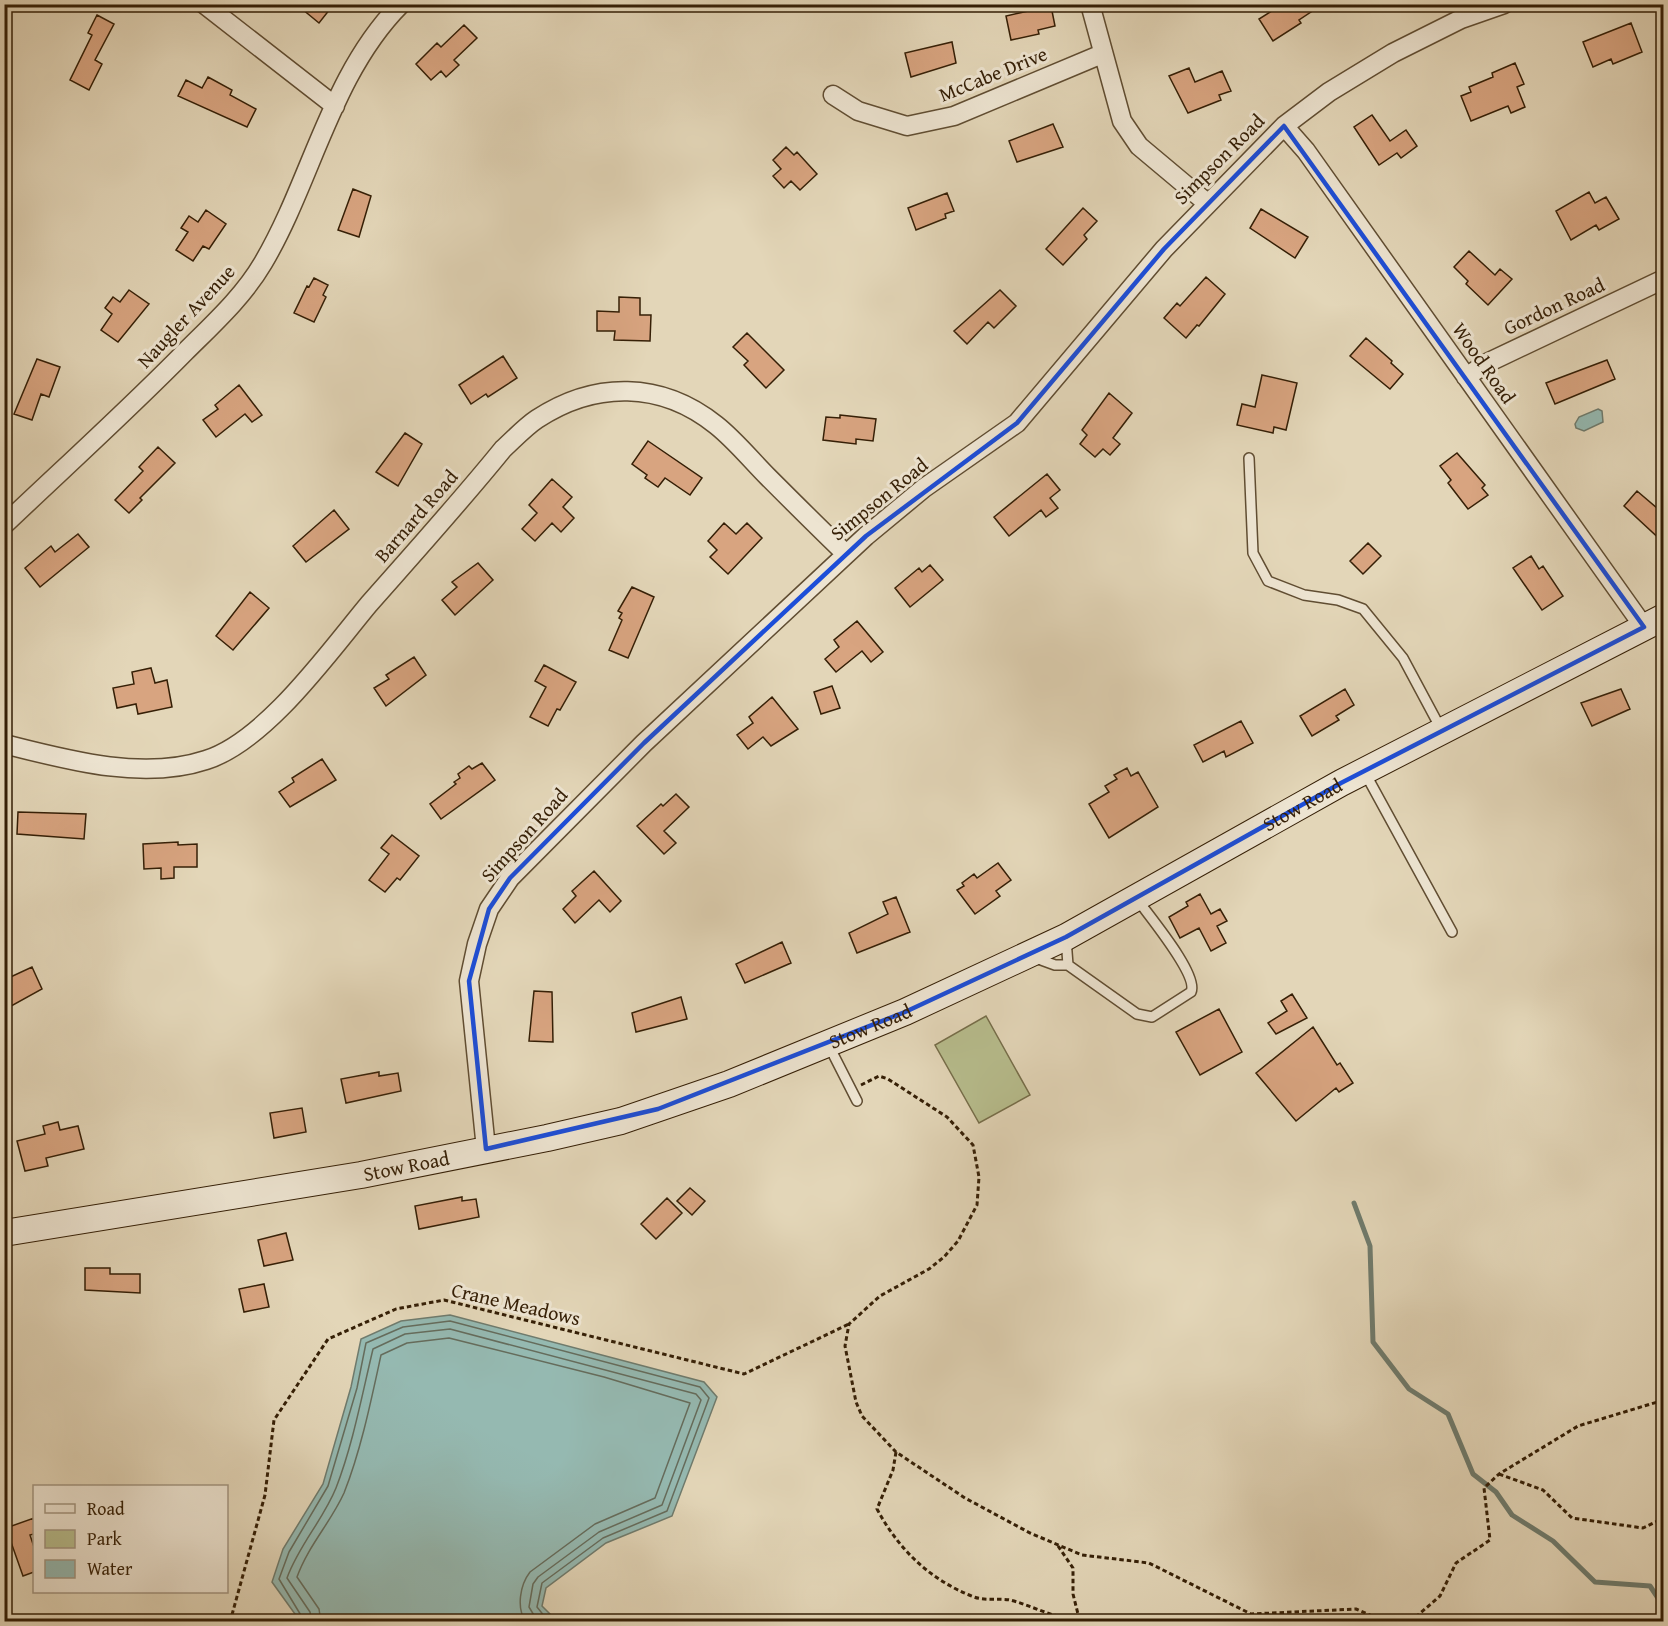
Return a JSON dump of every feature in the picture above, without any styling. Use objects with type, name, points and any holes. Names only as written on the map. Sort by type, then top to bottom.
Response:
[{"type":"street","points":[[204,4],[335,106]]},
{"type":"street","name":"Naugler Avenue","points":[[4,525],[151,387],[233,304],[262,264],[306,178],[335,106],[381,24],[401,4]]},
{"type":"street","points":[[1089,4],[1122,121],[1138,146],[1207,202]]},
{"type":"street","name":"Simpson Road","points":[[486,1149],[469,981],[477,944],[489,909],[510,878],[616,769],[846,554],[902,505],[1017,423],[1207,202],[1284,126],[1329,92],[1393,53],[1461,19],[1504,4]]},
{"type":"street","name":"McCabe Drive","points":[[833,94],[858,111],[907,126],[954,116],[1102,54]]},
{"type":"street","name":"Wood Road","points":[[1284,126],[1306,151],[1466,377],[1654,622]]},
{"type":"street","name":"Gordon Road","points":[[1466,377],[1487,363],[1664,279]]},
{"type":"street","name":"Barnard Road","points":[[4,744],[52,757],[112,765],[160,768],[207,760],[246,740],[305,680],[503,449],[536,420],[570,401],[599,392],[628,391],[655,394],[685,405],[716,425],[846,554]]},
{"type":"street","name":"Stow Road","points":[[4,1233],[361,1175],[621,1121],[720,1087],[913,1008],[1066,937],[1364,771],[1654,622]]},
{"type":"lane","points":[[1249,458],[1253,553],[1268,581],[1304,595],[1338,600],[1363,609],[1403,658],[1442,731]]},
{"type":"lane","points":[[1364,771],[1452,932]]},
{"type":"lane","points":[[1026,955],[1055,965],[1068,965],[1137,1014],[1147,1018],[1191,992],[1193,983],[1186,967],[1137,899]]},
{"type":"lane","points":[[1066,937],[1068,965]]},
{"type":"lane","points":[[827,1044],[857,1101]]},
{"type":"path","name":"Crane Meadows","points":[[230,1622],[265,1495],[274,1420],[328,1340],[396,1309],[444,1300],[744,1374],[849,1324],[880,1296],[929,1269],[944,1257],[958,1241],[977,1205],[979,1177],[973,1145],[948,1117],[914,1093],[879,1076],[851,1090]]},
{"type":"path","points":[[849,1324],[845,1346],[856,1402],[862,1416],[896,1452],[965,1498],[1057,1545],[1082,1555],[1149,1563],[1251,1614],[1356,1609],[1386,1622]]},
{"type":"path","points":[[1410,1622],[1440,1596],[1456,1563],[1490,1540],[1484,1488],[1499,1473],[1578,1426],[1664,1400]]},
{"type":"path","points":[[896,1452],[893,1470],[877,1509],[890,1534],[916,1564],[975,1597],[1010,1600],[1053,1616],[1067,1618],[1070,1622]]},
{"type":"path","points":[[1499,1473],[1543,1490],[1572,1518],[1643,1528],[1664,1518]]},
{"type":"path","points":[[1057,1545],[1073,1568],[1073,1594],[1080,1622]]},
{"type":"highlighted area","points":[[1284,126],[1644,627],[1341,783],[1066,937],[905,1012],[658,1109],[486,1149],[469,981],[489,909],[510,878],[644,743],[866,536],[1017,423],[1164,249]]},
{"type":"green space","points":[[986,1016],[1030,1095],[979,1123],[935,1045]]},
{"type":"water","points":[[1598,409],[1602,411],[1603,422],[1584,431],[1576,428],[1575,424],[1579,417]]},
{"type":"water","points":[[450,1315],[704,1382],[717,1397],[672,1516],[606,1543],[546,1588],[542,1606],[557,1621],[300,1621],[272,1582],[283,1549],[323,1484],[351,1387],[361,1339],[401,1321]]},
{"type":"building","points":[[296,4],[334,4],[319,23]]},
{"type":"building","points":[[1283,4],[1323,4],[1299,20],[1301,23],[1273,41],[1259,19]]},
{"type":"building","points":[[1051,6],[1055,26],[1038,30],[1039,34],[1011,40],[1006,16]]},
{"type":"building","points":[[97,15],[114,24],[95,60],[102,64],[89,90],[70,80],[92,35],[88,33]]},
{"type":"building","points":[[1631,23],[1642,52],[1613,64],[1611,59],[1593,67],[1583,42]]},
{"type":"building","points":[[464,25],[477,38],[454,60],[459,65],[446,77],[441,71],[431,80],[416,64],[437,43],[441,47]]},
{"type":"building","points":[[952,42],[956,63],[911,77],[905,53]]},
{"type":"building","points":[[1515,63],[1524,84],[1517,87],[1525,107],[1511,113],[1508,106],[1471,121],[1461,96],[1471,92],[1469,87],[1493,77],[1492,73]]},
{"type":"building","points":[[1189,68],[1195,82],[1222,71],[1231,91],[1219,95],[1221,100],[1188,113],[1169,76]]},
{"type":"building","points":[[208,77],[232,90],[230,95],[256,109],[247,127],[178,96],[186,80],[202,88]]},
{"type":"building","points":[[1372,115],[1390,141],[1406,130],[1417,146],[1401,158],[1397,153],[1379,165],[1354,127]]},
{"type":"building","points":[[1053,124],[1063,147],[1017,162],[1009,141]]},
{"type":"building","points":[[786,147],[794,155],[797,152],[817,174],[800,190],[791,181],[784,188],[773,176],[781,169],[773,160]]},
{"type":"building","points":[[353,189],[371,196],[359,237],[338,230]]},
{"type":"building","points":[[1589,192],[1595,203],[1606,197],[1619,219],[1599,230],[1596,225],[1571,240],[1556,211]]},
{"type":"building","points":[[947,193],[954,211],[945,214],[946,218],[916,230],[908,208]]},
{"type":"building","points":[[1083,208],[1097,221],[1084,235],[1087,239],[1063,265],[1046,249]]},
{"type":"building","points":[[1261,209],[1308,237],[1295,258],[1250,228]]},
{"type":"building","points":[[206,210],[226,224],[209,249],[203,246],[193,261],[176,250],[188,232],[181,228],[189,216],[198,222]]},
{"type":"building","points":[[1469,251],[1495,275],[1500,269],[1512,279],[1488,305],[1466,284],[1468,281],[1454,267]]},
{"type":"building","points":[[1206,277],[1225,294],[1186,338],[1164,318],[1177,303],[1180,306]]},
{"type":"building","points":[[314,278],[328,285],[323,295],[326,297],[314,322],[294,313],[307,286],[309,287]]},
{"type":"building","points":[[129,290],[149,304],[118,342],[101,330],[112,314],[105,308],[113,297],[120,302]]},
{"type":"building","points":[[1000,290],[1016,306],[994,328],[988,322],[967,344],[954,331]]},
{"type":"building","points":[[619,297],[640,298],[640,315],[651,315],[650,341],[614,340],[615,331],[597,331],[597,311],[619,312]]},
{"type":"building","points":[[747,333],[784,370],[766,388],[744,365],[748,361],[733,347]]},
{"type":"building","points":[[1366,338],[1403,374],[1390,389],[1350,356]]},
{"type":"building","points":[[503,356],[517,378],[488,397],[486,394],[471,404],[459,385]]},
{"type":"building","points":[[37,359],[60,367],[49,397],[41,394],[32,420],[14,414]]},
{"type":"building","points":[[1607,360],[1615,379],[1555,404],[1546,383]]},
{"type":"building","points":[[1262,375],[1297,383],[1286,430],[1274,427],[1273,433],[1237,425],[1242,404],[1255,407]]},
{"type":"building","points":[[239,385],[262,415],[252,422],[245,414],[216,437],[203,420],[218,409],[215,405]]},
{"type":"building","points":[[1109,393],[1132,413],[1113,438],[1120,444],[1110,455],[1103,449],[1095,457],[1080,444],[1087,435],[1082,430]]},
{"type":"building","points":[[840,415],[876,419],[873,441],[856,439],[856,444],[823,440],[826,417],[840,418]]},
{"type":"building","points":[[405,433],[422,444],[398,486],[376,472]]},
{"type":"building","points":[[648,441],[702,478],[690,495],[665,478],[658,487],[645,478],[647,475],[632,464]]},
{"type":"building","points":[[158,447],[175,463],[140,498],[142,500],[129,513],[115,500],[143,471],[139,467]]},
{"type":"building","points":[[1457,453],[1485,485],[1482,488],[1488,495],[1468,509],[1448,483],[1451,480],[1440,466]]},
{"type":"building","points":[[1047,474],[1060,490],[1050,498],[1058,508],[1046,517],[1041,510],[1009,536],[994,517]]},
{"type":"building","points":[[552,479],[572,497],[563,507],[574,518],[561,532],[552,523],[535,541],[522,529],[537,513],[529,505]]},
{"type":"building","points":[[1637,491],[1664,514],[1664,543],[1624,506]]},
{"type":"building","points":[[334,510],[349,529],[306,562],[293,546]]},
{"type":"building","points":[[724,523],[736,534],[747,523],[762,538],[728,574],[710,557],[717,550],[708,541]]},
{"type":"building","points":[[78,534],[89,547],[40,587],[25,568],[51,546],[55,552]]},
{"type":"building","points":[[1368,543],[1381,556],[1363,574],[1350,561]]},
{"type":"building","points":[[1531,556],[1539,569],[1543,566],[1563,596],[1542,610],[1513,568]]},
{"type":"building","points":[[478,563],[493,580],[455,615],[442,600],[457,587],[452,582]]},
{"type":"building","points":[[930,565],[943,580],[910,607],[895,588],[919,568],[922,572]]},
{"type":"building","points":[[632,587],[654,597],[628,658],[609,650],[622,620],[619,618],[622,613],[618,611]]},
{"type":"building","points":[[250,592],[269,608],[233,650],[216,636]]},
{"type":"building","points":[[857,621],[883,652],[871,662],[862,651],[836,672],[825,659],[839,647],[834,640]]},
{"type":"building","points":[[414,657],[426,675],[386,706],[374,688],[389,679],[386,675]]},
{"type":"building","points":[[544,665],[576,682],[548,726],[530,717],[546,687],[535,681]]},
{"type":"building","points":[[151,668],[155,683],[167,680],[172,707],[138,714],[136,704],[117,708],[113,688],[134,684],[132,672]]},
{"type":"building","points":[[832,686],[840,708],[821,714],[814,692]]},
{"type":"building","points":[[1345,689],[1354,705],[1336,716],[1339,720],[1312,736],[1300,716]]},
{"type":"building","points":[[1621,689],[1630,709],[1592,726],[1581,703]]},
{"type":"building","points":[[772,697],[798,729],[771,746],[763,737],[748,749],[737,735],[753,723],[749,717]]},
{"type":"building","points":[[1241,721],[1253,743],[1226,757],[1224,751],[1203,762],[1194,745]]},
{"type":"building","points":[[322,759],[336,780],[290,807],[279,792],[294,782],[292,778]]},
{"type":"building","points":[[482,763],[495,780],[441,819],[430,804],[456,784],[454,782],[460,778],[458,774],[469,766],[472,769]]},
{"type":"building","points":[[1127,768],[1131,776],[1138,772],[1158,807],[1109,838],[1089,804],[1109,792],[1105,786],[1117,779],[1114,775]]},
{"type":"building","points":[[676,794],[689,807],[664,831],[676,843],[664,854],[637,826]]},
{"type":"building","points":[[18,812],[86,814],[84,839],[17,834]]},
{"type":"building","points":[[392,835],[419,856],[400,880],[397,878],[385,892],[369,880],[389,854],[381,848]]},
{"type":"building","points":[[178,842],[178,845],[197,844],[197,867],[174,867],[174,878],[161,879],[161,868],[144,869],[143,844]]},
{"type":"building","points":[[998,863],[1011,880],[996,891],[1000,896],[975,914],[957,890],[964,886],[962,883],[974,874],[977,878]]},
{"type":"building","points":[[594,871],[621,901],[610,912],[599,900],[575,923],[563,909],[576,896],[572,891]]},
{"type":"building","points":[[1200,894],[1211,914],[1220,909],[1227,921],[1217,926],[1226,943],[1211,951],[1199,928],[1180,938],[1169,917],[1188,906],[1186,902]]},
{"type":"building","points":[[896,897],[910,932],[857,953],[849,933],[888,914],[883,902]]},
{"type":"building","points":[[782,942],[791,963],[745,983],[736,964]]},
{"type":"building","points":[[32,967],[42,989],[4,1010],[4,980]]},
{"type":"building","points":[[534,991],[552,992],[553,1042],[529,1041]]},
{"type":"building","points":[[1292,994],[1307,1018],[1276,1034],[1268,1023],[1287,1011],[1281,1001]]},
{"type":"building","points":[[681,997],[687,1019],[636,1032],[632,1013]]},
{"type":"building","points":[[1219,1009],[1242,1052],[1200,1075],[1176,1032]]},
{"type":"building","points":[[1313,1027],[1337,1065],[1340,1063],[1353,1083],[1339,1092],[1336,1088],[1296,1121],[1256,1073]]},
{"type":"building","points":[[379,1072],[379,1076],[398,1073],[401,1091],[346,1103],[341,1079]]},
{"type":"building","points":[[302,1108],[306,1132],[274,1138],[270,1113]]},
{"type":"building","points":[[58,1122],[60,1130],[78,1126],[84,1149],[46,1158],[48,1166],[25,1171],[17,1141],[45,1134],[43,1126]]},
{"type":"building","points":[[690,1188],[705,1201],[692,1215],[677,1201]]},
{"type":"building","points":[[462,1197],[462,1201],[476,1199],[479,1217],[419,1229],[415,1206]]},
{"type":"building","points":[[667,1198],[682,1213],[656,1239],[641,1224]]},
{"type":"building","points":[[286,1233],[293,1260],[264,1266],[258,1240]]},
{"type":"building","points":[[85,1268],[110,1268],[110,1274],[140,1274],[140,1293],[85,1290]]},
{"type":"building","points":[[264,1284],[269,1307],[244,1312],[239,1289]]},
{"type":"building","points":[[33,1518],[33,1534],[30,1535],[33,1544],[33,1572],[23,1576],[6,1528]]},
{"type":"waterway","points":[[1354,1203],[1370,1246],[1373,1342],[1409,1389],[1448,1414],[1473,1474],[1496,1492],[1512,1515],[1553,1541],[1595,1582],[1650,1586],[1664,1607]]}]
